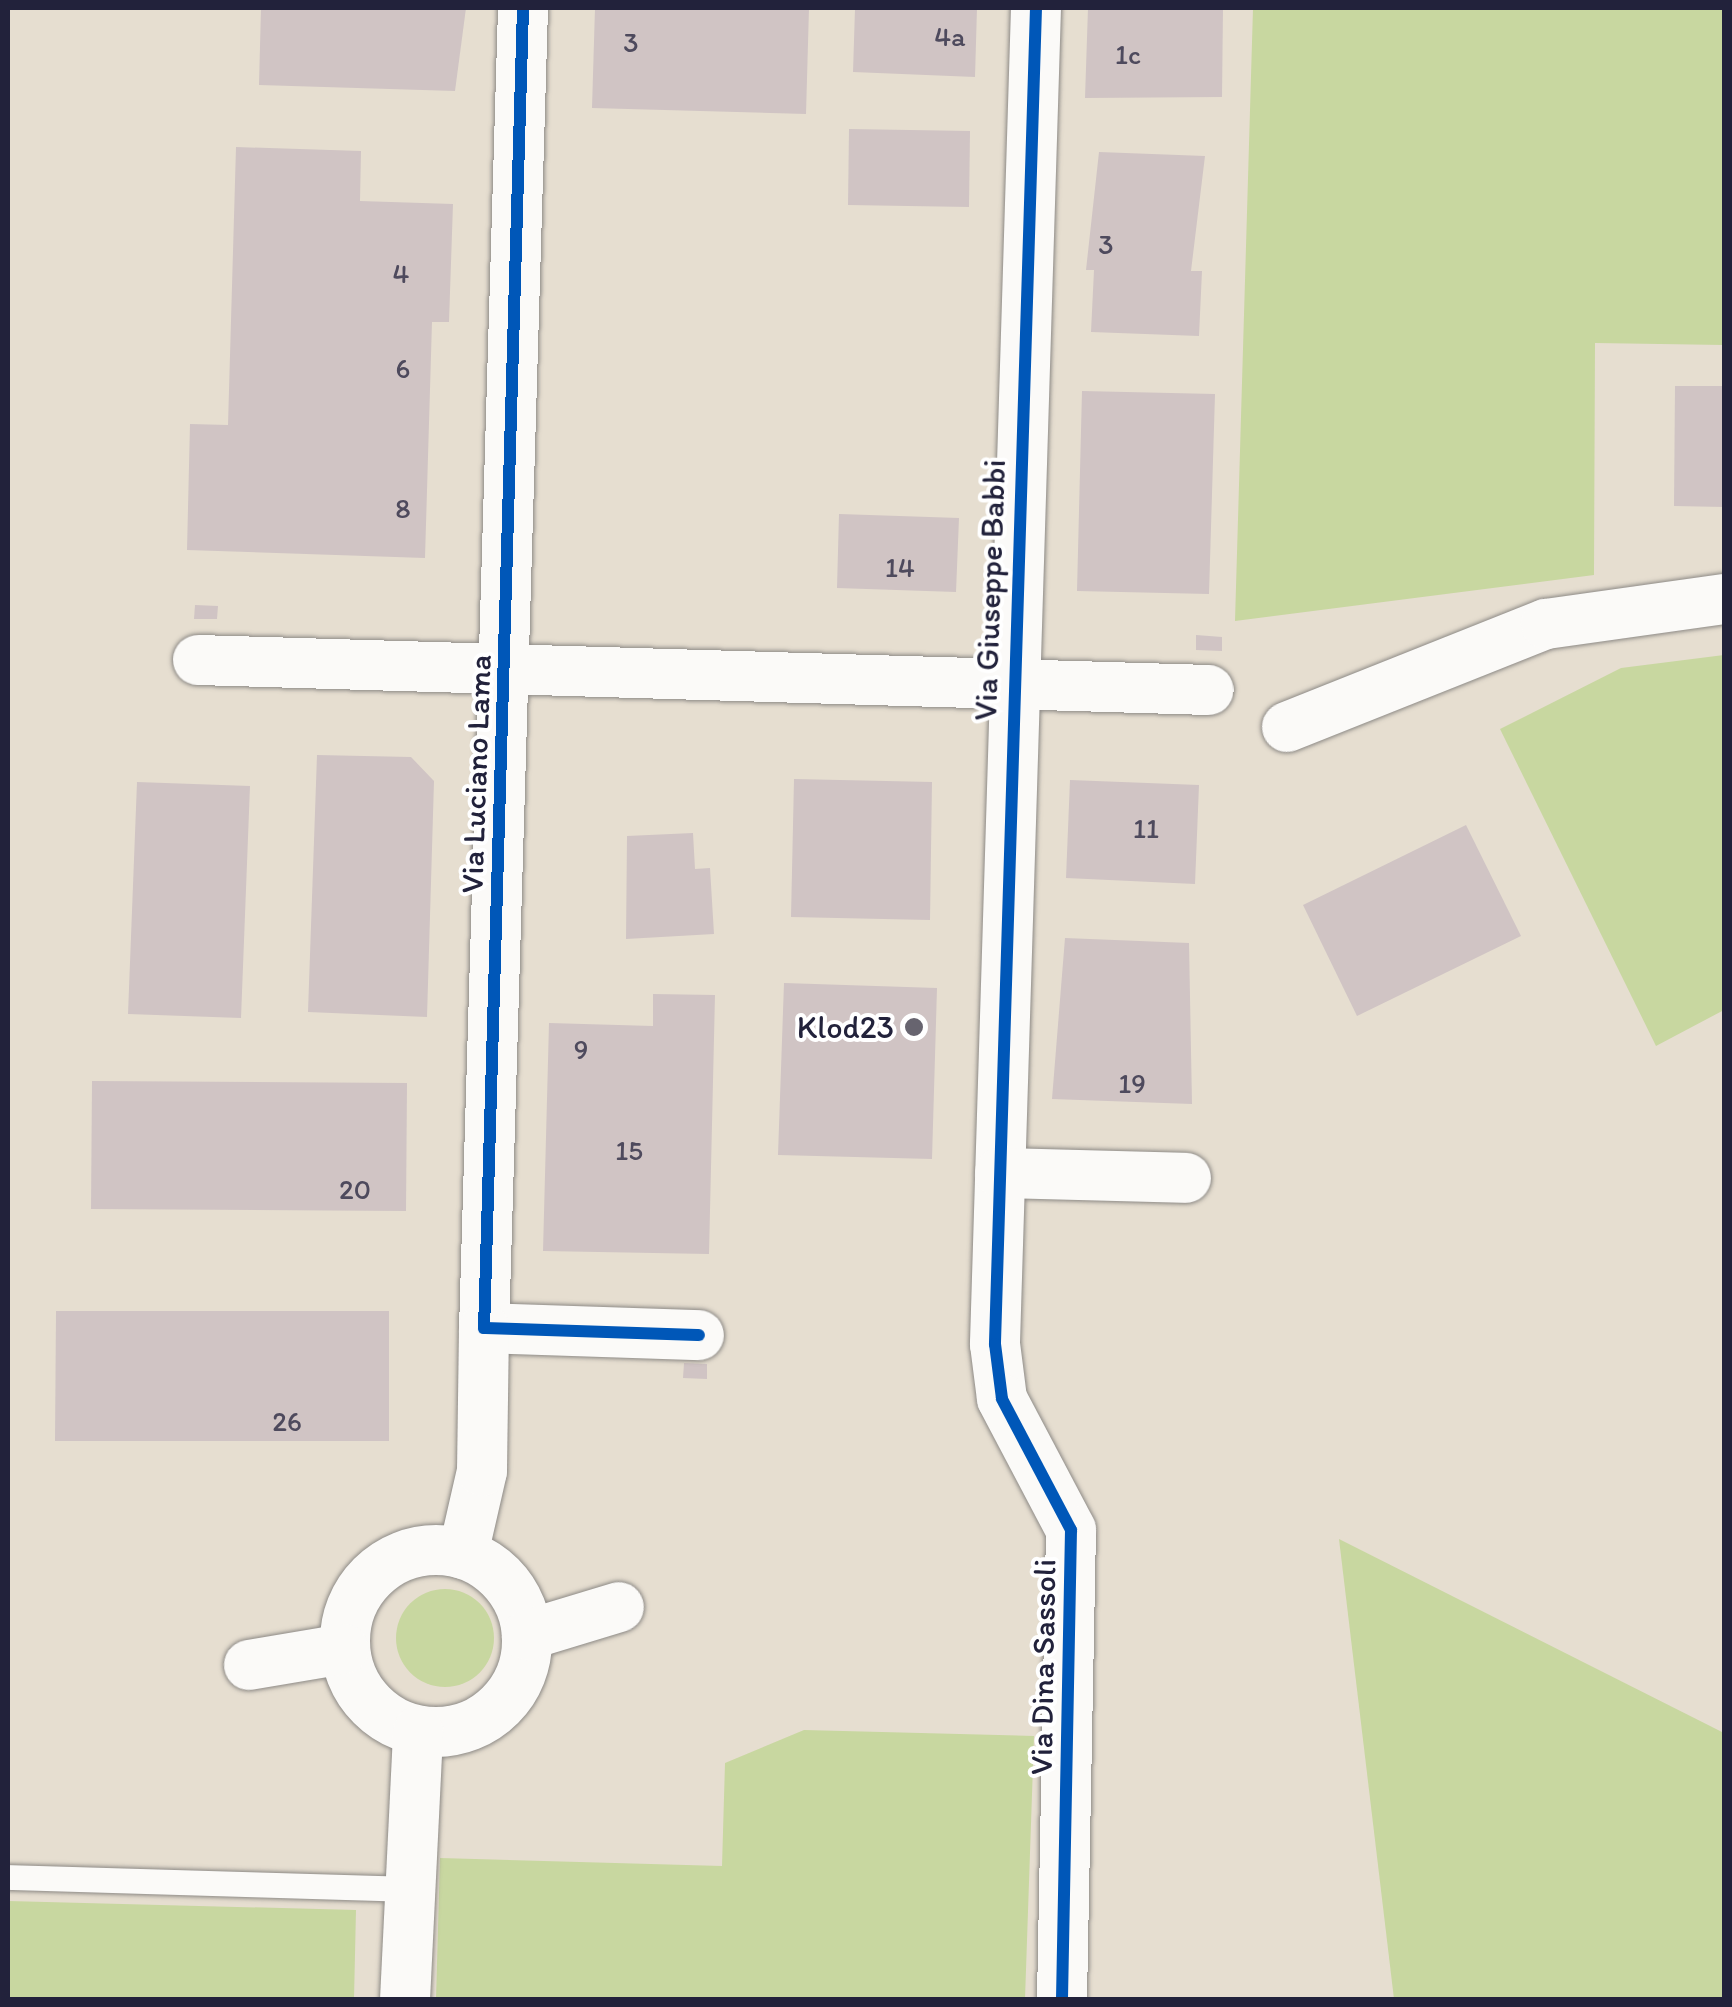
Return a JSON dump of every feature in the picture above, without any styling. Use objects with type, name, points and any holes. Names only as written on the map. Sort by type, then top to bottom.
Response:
[{"type":"street","name":"Via Luciano Lama","points":[[463,1554],[482,1470],[523,8]]},
{"type":"street","name":"Via Giuseppe Babbi","points":[[1000,1174],[1036,8]]},
{"type":"street","points":[[1287,727],[1546,624],[1724,598]]},
{"type":"street","name":"Via Luciano Lama","points":[[198,660],[1209,690]]},
{"type":"street","points":[[1000,1174],[1186,1178]]},
{"type":"street","name":"Via Dina Sassoli","points":[[1000,1174],[994,1344],[1002,1400],[1071,1530],[1062,2000]]},
{"type":"street","points":[[484,1328],[699,1335]]},
{"type":"street","points":[[463,1554],[508,1585],[527,1635],[524,1668],[483,1720],[418,1731],[382,1716],[356,1686],[344,1649],[365,1582],[394,1560],[463,1554]]},
{"type":"street","points":[[527,1635],[619,1607]]},
{"type":"street","points":[[249,1665],[344,1649]]},
{"type":"street","points":[[405,2000],[418,1731]]},
{"type":"lane","points":[[8,1877],[408,1889]]},
{"type":"green space","points":[[1253,8],[1724,8],[1724,345],[1595,343],[1594,575],[1235,621]]},
{"type":"green space","points":[[1724,655],[1724,1010],[1656,1046],[1500,729],[1621,668]]},
{"type":"green space","points":[[1339,1539],[1724,1733],[1724,1999],[1394,1999]]},
{"type":"green space","points":[[445,1589],[464,1593],[480,1603],[490,1619],[494,1638],[490,1657],[480,1673],[464,1683],[445,1687],[426,1683],[410,1673],[400,1657],[396,1638],[400,1619],[410,1603],[426,1593]]},
{"type":"green space","points":[[804,1730],[1034,1736],[1025,1999],[436,1999],[440,1858],[722,1866],[725,1763]]},
{"type":"green space","points":[[8,1901],[356,1910],[354,1999],[8,1999]]},
{"type":"building","points":[[261,8],[466,8],[455,91],[259,85]]},
{"type":"building","points":[[595,8],[809,8],[806,114],[592,108]]},
{"type":"building","points":[[855,8],[977,8],[975,77],[853,72]]},
{"type":"building","points":[[1088,8],[1223,8],[1222,97],[1085,98]]},
{"type":"building","points":[[849,129],[970,131],[969,207],[848,205]]},
{"type":"building","points":[[236,147],[361,151],[360,201],[453,204],[449,322],[432,322],[425,558],[187,550],[190,424],[228,425]]},
{"type":"building","points":[[1099,152],[1205,156],[1191,271],[1202,271],[1199,336],[1091,332],[1094,270],[1086,270]]},
{"type":"building","points":[[1675,386],[1724,386],[1724,507],[1674,506]]},
{"type":"building","points":[[1082,391],[1215,394],[1209,594],[1077,591]]},
{"type":"building","points":[[839,514],[959,518],[956,592],[837,588]]},
{"type":"building","points":[[195,605],[218,606],[217,619],[194,619]]},
{"type":"building","points":[[1196,635],[1222,637],[1222,651],[1196,650]]},
{"type":"building","points":[[317,755],[411,757],[434,781],[427,1017],[308,1012]]},
{"type":"building","points":[[794,779],[932,782],[930,920],[791,917]]},
{"type":"building","points":[[1070,780],[1199,785],[1195,884],[1066,878]]},
{"type":"building","points":[[137,782],[250,786],[241,1018],[128,1014]]},
{"type":"building","points":[[1466,825],[1521,936],[1357,1016],[1303,905]]},
{"type":"building","points":[[693,833],[695,869],[710,868],[714,934],[626,939],[627,836]]},
{"type":"building","points":[[1065,938],[1189,943],[1192,1104],[1052,1099]]},
{"type":"building","points":[[784,983],[937,988],[932,1159],[778,1155]]},
{"type":"building","points":[[653,994],[715,995],[709,1254],[543,1251],[549,1023],[653,1026]]},
{"type":"building","points":[[92,1081],[407,1083],[406,1211],[91,1209]]},
{"type":"building","points":[[56,1311],[389,1311],[389,1441],[55,1441]]},
{"type":"building","points":[[684,1363],[707,1364],[707,1379],[683,1378]]},
{"type":"cycle path","points":[[523,8],[484,1328],[699,1335]]},
{"type":"cycle path","points":[[1036,8],[995,1344],[1002,1399],[1071,1530],[1062,2000]]},
{"type":"place","name":"Klod23","points":[[914,1027]]}]
